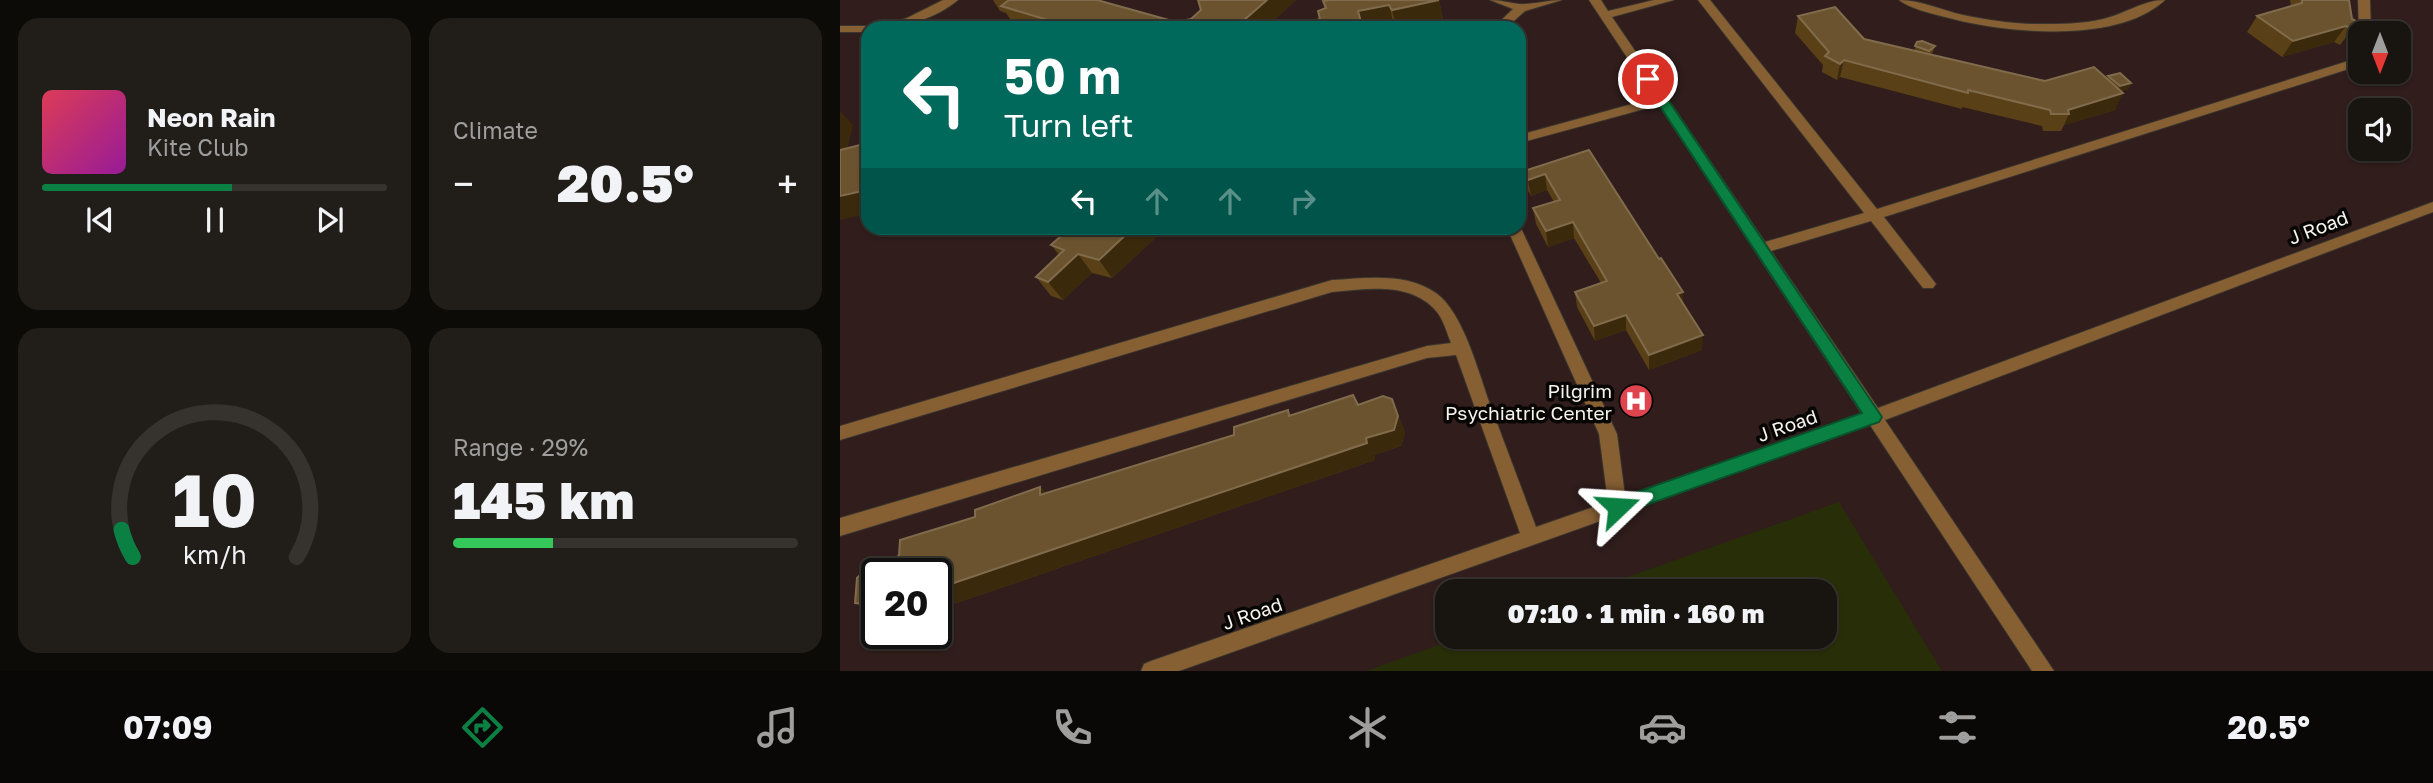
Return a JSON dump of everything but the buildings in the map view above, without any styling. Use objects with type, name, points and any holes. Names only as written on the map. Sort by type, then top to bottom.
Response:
[{"type":"lane","points":[[908,21],[951,0]]},
{"type":"lane","points":[[1496,0],[1521,8]]},
{"type":"lane","points":[[1507,21],[1521,8],[1556,0]]},
{"type":"lane","points":[[1595,0],[2044,671]]},
{"type":"lane","points":[[1605,15],[1668,0]]},
{"type":"lane","points":[[1704,0],[1928,284]]},
{"type":"lane","points":[[1905,0],[1973,21],[2031,28],[2086,25],[2120,19],[2148,8],[2159,0]]},
{"type":"lane","points":[[2364,0],[2365,21]]},
{"type":"lane","points":[[840,29],[861,29]]},
{"type":"lane","points":[[1760,249],[2348,65]]},
{"type":"lane","points":[[1526,137],[1662,100]]},
{"type":"lane","name":"J Road","points":[[1151,671],[1873,417],[2433,207]]},
{"type":"lane","points":[[1517,235],[1608,434],[1618,507]]},
{"type":"lane","points":[[840,433],[1332,286],[1386,283],[1416,289],[1442,307],[1461,348],[1531,537]]},
{"type":"lane","points":[[840,527],[1427,352],[1461,348]]},
{"type":"shaded area","name":"Pilgrim Psychiatric Center","points":[[840,0],[2433,0],[2433,671],[840,671]]},
{"type":"green space","points":[[1839,502],[1942,671],[1366,671],[1435,646],[1435,649],[1837,649],[1837,579],[1622,579]]},
{"type":"place","name":"Pilgrim Psychiatric Center","points":[[1636,401]]},
{"type":"route","points":[[1618,507],[1873,417],[1648,79]]}]
